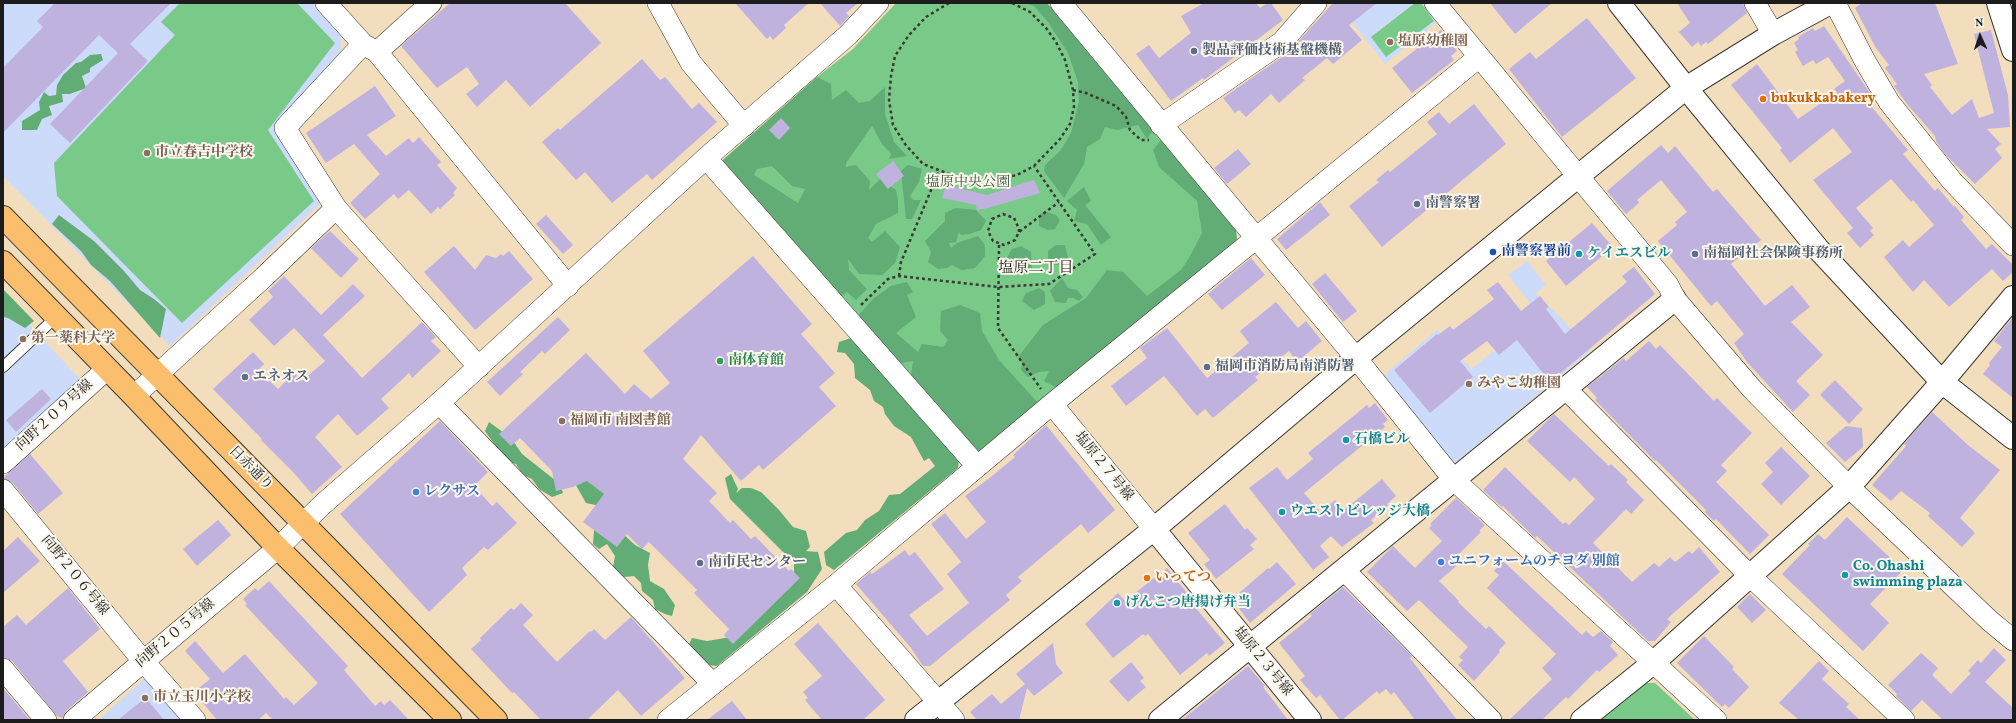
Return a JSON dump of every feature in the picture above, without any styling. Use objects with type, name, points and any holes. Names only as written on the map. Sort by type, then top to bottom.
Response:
[{"type":"highway","name":"日赤通り","points":[[3,217],[302,524],[496,720]]},
{"type":"highway","points":[[3,262],[134,396],[278,548],[450,720]]},
{"type":"street","points":[[326,3],[370,48],[568,286]]},
{"type":"street","points":[[431,3],[370,48],[285,128],[336,208],[479,366]]},
{"type":"street","points":[[658,3],[691,63],[744,126]]},
{"type":"street","name":"向野２０５号線","points":[[74,720],[278,548],[302,524],[568,286],[706,158],[848,35],[878,3]]},
{"type":"street","points":[[1061,3],[1162,127],[1356,358],[1454,480],[1716,720]]},
{"type":"street","points":[[1162,127],[1282,42],[1316,3]]},
{"type":"street","points":[[1435,3],[1668,285],[1675,300],[1752,389],[1849,487],[1990,622],[2013,640]]},
{"type":"street","points":[[1620,3],[1686,88],[1819,250],[1942,382],[2013,438]]},
{"type":"street","points":[[1755,3],[1773,34]]},
{"type":"street","points":[[916,720],[1154,529],[1356,358],[1686,88],[1773,34],[1830,3]]},
{"type":"street","points":[[1835,3],[1865,62],[1889,102],[1952,181],[2013,246]]},
{"type":"street","points":[[1998,3],[2013,50]]},
{"type":"street","points":[[668,720],[712,683],[836,585],[1052,404],[1479,57]]},
{"type":"street","points":[[706,158],[977,466]]},
{"type":"street","points":[[134,396],[264,278],[336,208]]},
{"type":"street","points":[[1582,720],[1653,663],[1749,575],[1849,487],[1942,382],[2013,297]]},
{"type":"street","points":[[1164,719],[1565,388],[1675,300]]},
{"type":"street","name":"向野２０９号線","points":[[3,463],[107,369]]},
{"type":"street","points":[[1565,388],[1749,575],[1904,720]]},
{"type":"street","points":[[439,403],[712,683]]},
{"type":"street","name":"塩原２７号線","points":[[1052,404],[1154,529]]},
{"type":"street","name":"向野２０６号線","points":[[3,490],[144,662],[195,720]]},
{"type":"street","name":"塩原２３号線","points":[[1154,529],[1310,720]]},
{"type":"street","points":[[1344,570],[1491,720]]},
{"type":"street","points":[[836,585],[939,701],[954,720]]},
{"type":"street","points":[[3,669],[46,720]]},
{"type":"lane","points":[[3,367],[56,317]]},
{"type":"path","points":[[948,3],[926,17],[909,35],[895,56],[891,76],[889,100],[893,125],[905,144],[923,164],[954,176],[974,179],[996,179],[1017,175],[1034,166],[1060,139],[1070,124],[1074,107],[1073,90],[1065,60],[1046,28],[1030,12],[1012,3]]},
{"type":"path","points":[[1073,90],[1086,93],[1116,106],[1126,117],[1130,130],[1141,140],[1147,141],[1162,127]]},
{"type":"path","points":[[844,316],[862,305],[888,279],[899,276],[998,287],[1049,284],[1096,254],[1034,166]]},
{"type":"path","points":[[899,276],[901,262],[940,170]]},
{"type":"path","points":[[1019,232],[1014,218],[1003,214],[992,219],[988,231],[993,241],[999,245],[1004,245],[1015,240],[1019,232],[1059,202]]},
{"type":"path","points":[[999,245],[998,328],[1052,404]]},
{"type":"shaded area","name":"市立春吉中学校","points":[[3,3],[312,3],[341,34],[341,50],[274,129],[324,200],[170,346],[3,176]]},
{"type":"shaded area","name":"塩原幼稚園","points":[[1337,3],[1424,3],[1438,21],[1385,64]]},
{"type":"shaded area","points":[[1527,261],[1546,285],[1536,293],[1539,298],[1531,304],[1508,275]]},
{"type":"shaded area","name":"第一薬科大学","points":[[3,297],[82,381],[3,452]]},
{"type":"shaded area","name":"みやこ幼稚園","points":[[1550,307],[1591,350],[1457,462],[1451,460],[1382,377],[1437,330],[1471,369]]},
{"type":"shaded area","name":"市立玉川小学校","points":[[148,676],[186,720],[98,720]]},
{"type":"green space","name":"市立春吉中学校","points":[[180,3],[297,3],[335,43],[268,130],[314,201],[182,323],[57,196],[54,163],[175,35],[161,22]]},
{"type":"green space","name":"塩原中央公園","points":[[896,3],[1047,3],[1236,230],[1237,241],[980,451],[971,451],[723,160],[817,77],[853,49]]},
{"type":"green space","points":[[1025,3],[1047,3],[1153,130],[1147,139],[1138,125],[1117,130],[1105,127],[1100,139],[1087,147],[1084,164],[1064,198],[1044,171],[1045,165],[1061,150],[1071,133],[1079,101],[1078,82],[1068,53],[1048,22],[1034,6]]},
{"type":"green space","points":[[1415,3],[1421,3],[1434,21],[1386,57],[1371,37]]},
{"type":"green space","points":[[101,54],[103,60],[90,68],[90,72],[82,76],[86,88],[70,94],[62,94],[63,102],[49,106],[52,115],[42,119],[37,130],[22,130],[22,121],[40,110],[39,102],[44,92],[49,96],[56,95],[57,85],[63,75],[76,63],[81,62],[90,55]]},
{"type":"green space","points":[[817,77],[831,84],[832,100],[846,90],[859,103],[870,101],[885,87],[885,114],[894,142],[907,156],[889,159],[891,154],[882,144],[872,126],[846,163],[846,167],[856,165],[870,181],[869,190],[880,179],[896,190],[898,213],[876,224],[868,238],[872,242],[885,231],[900,247],[895,263],[882,275],[859,274],[848,259],[849,270],[867,289],[856,300],[847,292],[836,301],[723,171],[723,160]],"holes":[[[772,166],[792,186],[805,189],[798,203],[754,175],[757,169]]]},
{"type":"green space","points":[[1161,140],[1236,230],[1237,241],[1057,388],[1044,381],[1049,371],[1039,372],[1028,377],[1021,370],[1022,363],[1018,357],[1043,325],[1086,298],[1107,270],[1123,272],[1147,296],[1181,270],[1189,258],[1202,233],[1197,201],[1159,167],[1153,150]]},
{"type":"green space","points":[[908,165],[922,169],[919,182],[910,196],[913,200],[921,200],[912,219],[906,219],[901,171]]},
{"type":"green space","points":[[1084,187],[1091,201],[1085,205],[1111,237],[1101,245],[1087,224],[1074,221],[1077,210],[1067,201]]},
{"type":"green space","points":[[956,208],[976,210],[986,221],[981,230],[970,234],[961,235],[959,232],[956,242],[949,243],[951,248],[957,243],[978,236],[985,245],[985,256],[975,268],[962,270],[952,265],[947,268],[938,269],[928,262],[931,252],[925,241],[945,221],[945,213]]},
{"type":"green space","points":[[1044,211],[1056,215],[1060,220],[1055,229],[1048,230],[1039,226],[1039,216]]},
{"type":"green space","points":[[59,215],[94,241],[124,271],[140,290],[166,309],[160,338],[110,281],[91,265],[81,251],[52,224]]},
{"type":"green space","points":[[1056,245],[1065,245],[1068,257],[1065,264],[1054,265],[1048,258],[1048,251]]},
{"type":"green space","points":[[1021,246],[1031,252],[1032,267],[1016,273],[1007,269],[1005,261],[1012,249]]},
{"type":"green space","points":[[1062,278],[1068,288],[1077,290],[1083,297],[1079,301],[1073,298],[1068,298],[1066,303],[1055,302],[1050,291]]},
{"type":"green space","points":[[907,282],[913,292],[907,295],[916,317],[896,333],[918,352],[922,344],[943,347],[948,340],[940,331],[941,311],[960,305],[980,313],[982,331],[999,360],[1038,403],[980,451],[971,451],[910,382],[913,361],[895,364],[854,320],[874,298],[891,286]]},
{"type":"green space","points":[[1039,288],[1045,292],[1045,304],[1034,310],[1022,301],[1026,293]]},
{"type":"green space","points":[[3,289],[34,321],[25,328],[8,318],[3,317]]},
{"type":"green space","points":[[851,338],[959,460],[958,468],[834,570],[826,565],[824,552],[846,533],[857,530],[865,520],[879,511],[889,495],[900,494],[935,466],[929,458],[924,461],[911,437],[894,426],[885,414],[883,407],[874,401],[870,390],[855,378],[854,364],[845,353],[837,352],[839,342]]},
{"type":"green space","points":[[489,422],[511,438],[522,454],[560,484],[563,493],[552,497],[539,489],[532,479],[523,475],[516,464],[510,463],[485,431]]},
{"type":"green space","points":[[583,471],[619,489],[600,506],[586,503],[573,480]]},
{"type":"green space","points":[[731,474],[738,489],[736,493],[742,488],[751,488],[761,492],[793,527],[806,531],[810,547],[806,551],[818,552],[822,569],[807,592],[717,666],[708,665],[689,644],[692,638],[707,641],[731,637],[794,573],[794,563],[730,499],[725,478]]},
{"type":"green space","points":[[594,530],[605,536],[622,533],[635,545],[650,553],[648,565],[650,581],[664,589],[675,605],[672,616],[655,609],[653,600],[642,591],[641,583],[634,576],[624,577],[613,567],[615,556],[607,544],[599,549],[593,544]]},
{"type":"green space","points":[[1646,683],[1655,683],[1695,720],[1601,720]]},
{"type":"building","points":[[55,3],[171,3],[130,44],[148,61],[70,143],[50,124],[118,53],[99,35],[3,133],[3,68],[43,27],[37,21]]},
{"type":"building","points":[[450,3],[565,3],[601,43],[530,107],[506,80],[477,107],[466,94],[479,84],[467,67],[437,88],[401,46]]},
{"type":"building","points":[[735,3],[809,3],[784,25],[786,28],[773,40],[770,36],[767,39]]},
{"type":"building","points":[[820,3],[858,3],[846,13],[849,16],[840,26]]},
{"type":"building","name":"製品評価技術基盤機構","points":[[1204,3],[1256,3],[1260,8],[1267,3],[1271,3],[1283,20],[1204,80],[1203,78],[1171,101],[1136,54],[1149,45],[1159,58],[1191,33],[1181,16]]},
{"type":"building","points":[[1333,3],[1377,3],[1349,25],[1362,40],[1333,64],[1327,58],[1302,78],[1305,80],[1279,103],[1271,94],[1246,117],[1239,110],[1235,113],[1223,98],[1289,52]]},
{"type":"building","points":[[1490,3],[1552,3],[1515,34]]},
{"type":"building","points":[[1677,3],[1743,3],[1747,13],[1708,44],[1706,42],[1701,46],[1698,42],[1692,47],[1679,32],[1690,23]]},
{"type":"building","points":[[1862,3],[1935,3],[1958,64],[1924,74],[1932,85],[1930,87],[1952,115],[1972,99],[1979,118],[1994,113],[1974,34],[1991,30],[2008,95],[2010,127],[1987,129],[2001,144],[1995,149],[2002,158],[1975,184],[1945,154],[1936,141],[1935,136],[1907,104],[1894,86],[1897,84],[1885,68],[1889,65],[1876,48],[1855,8]]},
{"type":"building","points":[[1587,18],[1636,78],[1562,137],[1509,69],[1530,52],[1536,59]]},
{"type":"building","points":[[1824,26],[1870,93],[1865,99],[1908,150],[1903,154],[1935,191],[1938,188],[1954,207],[1955,206],[1964,217],[1961,220],[1986,249],[1992,244],[2013,265],[2013,272],[2003,281],[1992,269],[1949,307],[1924,280],[1913,292],[1884,257],[1903,240],[1909,247],[1934,225],[1913,200],[1911,202],[1891,179],[1856,208],[1873,228],[1870,231],[1874,235],[1860,248],[1847,233],[1853,228],[1813,180],[1852,152],[1833,128],[1790,163],[1780,150],[1782,148],[1731,85],[1757,64],[1798,119],[1837,92],[1834,89],[1845,81],[1828,57],[1816,64],[1813,60],[1803,66],[1795,52],[1798,50],[1794,43],[1799,39],[1798,37],[1813,28],[1815,31]]},
{"type":"building","points":[[1441,30],[1457,51],[1451,56],[1454,60],[1412,93],[1392,68]]},
{"type":"building","points":[[642,59],[660,80],[665,77],[692,109],[699,103],[717,122],[652,180],[647,174],[612,203],[585,172],[576,180],[542,142],[558,128],[560,130]]},
{"type":"building","points":[[375,86],[396,116],[367,135],[386,156],[409,138],[413,143],[419,137],[441,162],[437,165],[457,188],[453,193],[455,195],[440,209],[438,207],[431,214],[409,190],[398,199],[394,194],[365,219],[350,203],[380,174],[354,144],[326,163],[306,133]]},
{"type":"building","points":[[1474,104],[1506,144],[1382,247],[1349,206],[1379,182],[1376,180],[1388,170],[1390,172],[1437,134],[1427,122],[1439,112],[1449,124]]},
{"type":"building","points":[[781,118],[790,128],[779,140],[769,130]]},
{"type":"building","points":[[1661,145],[1668,153],[1675,146],[1713,192],[1717,189],[1761,240],[1731,264],[1765,306],[1792,285],[1810,307],[1791,322],[1823,355],[1796,381],[1810,395],[1793,412],[1747,362],[1734,343],[1744,334],[1717,301],[1711,306],[1658,241],[1677,225],[1675,222],[1687,212],[1661,180],[1637,200],[1639,203],[1626,214],[1607,191]]},
{"type":"building","points":[[1238,149],[1251,164],[1227,184],[1214,168]]},
{"type":"building","points":[[893,161],[904,176],[888,189],[876,174]]},
{"type":"building","points":[[1034,180],[1040,193],[988,208],[977,210],[976,205],[942,198],[946,185],[987,195]]},
{"type":"building","points":[[1320,202],[1330,215],[1286,250],[1277,239]]},
{"type":"building","points":[[546,215],[573,245],[563,254],[536,224]]},
{"type":"building","name":"ケイエスビル","points":[[1592,223],[1613,247],[1566,286],[1546,261]]},
{"type":"building","points":[[330,231],[359,259],[341,278],[311,248]]},
{"type":"building","points":[[454,246],[475,270],[486,255],[496,258],[501,254],[503,256],[509,251],[533,279],[475,330],[424,272]]},
{"type":"building","points":[[753,256],[812,324],[801,334],[835,373],[819,387],[836,406],[763,470],[759,465],[741,481],[701,435],[683,459],[717,493],[709,501],[730,523],[733,520],[751,539],[755,536],[789,571],[791,569],[800,578],[733,644],[724,635],[729,629],[694,593],[697,590],[649,542],[642,549],[627,534],[617,547],[583,522],[604,494],[587,481],[573,487],[556,491],[552,471],[520,438],[511,446],[499,434],[586,353],[625,394],[634,384],[651,399],[670,383],[643,351]]},
{"type":"building","points":[[1251,258],[1265,275],[1222,310],[1208,294]]},
{"type":"building","points":[[1634,267],[1655,294],[1550,382],[1517,340],[1499,355],[1487,341],[1460,361],[1473,377],[1430,413],[1394,370],[1437,334],[1438,335],[1450,326],[1453,330],[1494,299],[1487,290],[1498,282],[1521,311],[1540,296],[1549,307],[1546,309],[1565,334],[1627,282],[1622,276]]},
{"type":"building","points":[[1325,273],[1357,311],[1343,322],[1312,284]]},
{"type":"building","points":[[284,276],[321,315],[353,284],[365,296],[323,335],[362,378],[422,322],[436,337],[431,341],[441,351],[412,378],[409,373],[381,399],[389,408],[357,436],[338,414],[315,437],[342,467],[312,494],[293,472],[261,440],[262,439],[213,389],[253,352],[264,364],[258,370],[278,389],[294,373],[302,381],[325,361],[294,328],[274,346],[249,320],[273,297],[268,291]]},
{"type":"building","points":[[1276,302],[1298,328],[1306,321],[1322,341],[1297,362],[1289,351],[1255,377],[1258,380],[1213,418],[1205,409],[1197,416],[1164,376],[1126,406],[1111,386],[1147,358],[1140,348],[1167,328],[1207,378],[1249,343],[1240,331]]},
{"type":"building","points":[[558,317],[570,330],[545,354],[542,351],[520,372],[523,374],[500,396],[487,382]]},
{"type":"building","points":[[2013,317],[2013,398],[1983,374],[1990,365],[1989,363],[2002,347],[1994,341]]},
{"type":"building","points":[[1649,341],[1656,349],[1660,345],[1714,401],[1717,398],[1752,433],[1721,465],[1727,471],[1716,482],[1769,535],[1750,554],[1716,519],[1714,521],[1705,512],[1706,510],[1595,400],[1597,398],[1587,387],[1624,358],[1626,361]]},
{"type":"building","points":[[1835,380],[1863,409],[1849,424],[1820,395]]},
{"type":"building","points":[[42,389],[51,399],[16,432],[6,420]]},
{"type":"building","points":[[1375,403],[1388,420],[1383,424],[1385,427],[1304,493],[1320,512],[1335,500],[1343,511],[1382,479],[1396,496],[1387,504],[1388,506],[1371,520],[1374,523],[1342,547],[1331,536],[1320,546],[1329,557],[1313,570],[1249,488],[1277,467],[1287,480],[1313,459],[1308,453],[1367,405],[1369,408]]},
{"type":"building","points":[[1932,412],[1968,445],[2000,470],[1960,518],[1975,533],[1962,547],[1928,516],[1930,513],[1901,491],[1891,501],[1872,485],[1906,446],[1904,444]]},
{"type":"building","points":[[1554,414],[1609,466],[1611,464],[1628,480],[1626,482],[1644,500],[1631,514],[1626,509],[1593,543],[1632,582],[1654,563],[1659,567],[1670,557],[1675,562],[1689,551],[1692,554],[1699,547],[1720,572],[1667,619],[1671,622],[1655,641],[1648,641],[1537,536],[1535,538],[1503,506],[1502,507],[1483,490],[1505,467],[1563,524],[1565,522],[1569,525],[1595,499],[1574,477],[1570,482],[1527,441]]},
{"type":"building","name":"レクサス","points":[[440,421],[488,472],[474,486],[492,506],[497,502],[517,523],[488,550],[484,547],[462,568],[467,575],[429,612],[340,514]]},
{"type":"building","points":[[1046,425],[1115,510],[1088,533],[1081,524],[1018,577],[1022,581],[1006,595],[1010,600],[930,666],[923,666],[911,648],[856,584],[870,572],[872,574],[905,550],[909,556],[915,552],[944,589],[909,615],[927,636],[969,603],[947,574],[961,562],[931,524],[945,513],[966,539],[986,522],[965,496],[1015,457],[1013,455]]},
{"type":"building","points":[[1846,426],[1862,428],[1863,447],[1845,462],[1826,443]]},
{"type":"building","points":[[1781,447],[1810,476],[1781,505],[1761,484],[1773,472],[1765,463]]},
{"type":"building","points":[[30,454],[63,493],[38,514],[12,482],[3,478]]},
{"type":"building","points":[[1456,498],[1485,525],[1479,531],[1481,532],[1457,556],[1462,561],[1439,581],[1486,629],[1489,626],[1506,643],[1499,650],[1500,652],[1474,681],[1458,665],[1463,660],[1459,657],[1468,647],[1419,600],[1407,611],[1367,572],[1393,546],[1415,568],[1442,541],[1429,528],[1432,525],[1430,524]]},
{"type":"building","points":[[1225,504],[1245,530],[1247,528],[1257,539],[1250,545],[1254,549],[1216,579],[1204,564],[1210,560],[1188,533]]},
{"type":"building","name":"Co. Ohashi swimming plaza","points":[[1847,517],[1903,570],[1870,604],[1889,623],[1863,651],[1782,574],[1810,545],[1808,544],[1818,534],[1825,540]]},
{"type":"building","points":[[218,520],[231,535],[197,566],[183,549]]},
{"type":"building","points":[[18,537],[40,561],[3,593],[3,551]]},
{"type":"building","points":[[1503,561],[1582,635],[1586,631],[1593,637],[1601,631],[1613,642],[1610,646],[1618,655],[1599,672],[1597,670],[1568,699],[1566,697],[1542,720],[1509,720],[1552,679],[1542,668],[1556,654],[1487,588],[1499,575],[1494,571]]},
{"type":"building","points":[[1277,562],[1296,584],[1250,623],[1232,599]]},
{"type":"building","points":[[1167,568],[1191,598],[1189,600],[1225,643],[1209,656],[1207,653],[1180,675],[1148,634],[1145,636],[1143,634],[1113,658],[1085,624],[1118,593],[1125,601]]},
{"type":"building","points":[[269,581],[348,666],[344,670],[375,706],[381,701],[384,705],[390,700],[409,720],[273,720],[266,713],[258,720],[217,720],[194,692],[210,679],[185,651],[195,641],[223,673],[245,654],[284,699],[286,697],[294,705],[318,683],[245,605],[247,604],[243,599],[255,588],[258,591]]},
{"type":"building","points":[[1343,587],[1412,656],[1410,658],[1457,720],[1415,720],[1394,692],[1391,695],[1386,689],[1379,694],[1377,691],[1342,720],[1340,720],[1320,695],[1316,698],[1300,680],[1305,676],[1279,643],[1312,616],[1310,614]]},
{"type":"building","points":[[68,588],[100,629],[63,661],[88,692],[66,711],[62,718],[57,716],[12,661],[3,657],[3,627],[17,615],[26,625]]},
{"type":"building","points":[[1750,594],[1766,610],[1752,623],[1737,607]]},
{"type":"building","points":[[521,603],[533,615],[523,625],[557,662],[590,631],[591,632],[594,629],[605,640],[631,617],[685,678],[641,716],[618,690],[587,720],[541,720],[514,692],[512,693],[471,649],[481,640],[480,638],[511,608],[514,610]]},
{"type":"building","points":[[818,623],[885,700],[863,720],[822,720],[805,700],[808,698],[803,692],[822,676],[794,644]]},
{"type":"building","points":[[1704,636],[1734,667],[1732,669],[1749,687],[1729,708],[1725,704],[1722,707],[1677,663]]},
{"type":"building","points":[[1053,643],[1056,664],[1063,673],[1034,696],[1027,688],[1019,720],[977,720],[970,712],[992,694],[1001,704],[1025,684],[1016,674]]},
{"type":"building","points":[[1994,648],[2006,660],[1985,682],[2013,708],[2013,720],[1943,720],[1922,700],[1911,711],[1896,696],[1897,694],[1888,685],[1921,653],[1938,668],[1932,675],[1951,694],[1971,673],[1968,671],[1978,660],[1981,663]]},
{"type":"building","points":[[1819,661],[1829,671],[1822,679],[1849,704],[1846,707],[1860,720],[1799,720],[1779,703]]},
{"type":"building","points":[[1131,662],[1144,678],[1140,681],[1146,687],[1128,702],[1109,681]]},
{"type":"building","points":[[1248,666],[1265,686],[1263,687],[1288,720],[1182,720]]},
{"type":"building","points":[[3,688],[30,720],[3,720]]},
{"type":"building","points":[[146,698],[164,720],[118,720],[135,706]]},
{"type":"building","points":[[732,701],[747,720],[707,720]]},
{"type":"place","name":"塩原幼稚園","points":[[1390,42]]},
{"type":"place","name":"製品評価技術基盤機構","points":[[1194,51]]},
{"type":"place","name":"bukukkabakery","points":[[1763,99]]},
{"type":"place","name":"市立春吉中学校","points":[[147,153]]},
{"type":"place","name":"南警察署","points":[[1417,204]]},
{"type":"place","name":"南警察署前","points":[[1493,252]]},
{"type":"place","name":"ケイエスビル","points":[[1579,254]]},
{"type":"place","name":"南福岡社会保険事務所","points":[[1695,254]]},
{"type":"place","name":"第一薬科大学","points":[[23,339]]},
{"type":"place","name":"南体育館","points":[[720,361]]},
{"type":"place","name":"福岡市消防局南消防署","points":[[1207,367]]},
{"type":"place","name":"エネオス","points":[[245,377]]},
{"type":"place","name":"みやこ幼稚園","points":[[1469,384]]},
{"type":"place","name":"福岡市 南図書館","points":[[562,421]]},
{"type":"place","name":"石橋ビル","points":[[1346,440]]},
{"type":"place","name":"レクサス","points":[[416,492]]},
{"type":"place","name":"ウエストビレッジ大橋","points":[[1282,512]]},
{"type":"place","name":"ユニフォームのチヨダ 別館","points":[[1441,562]]},
{"type":"place","name":"南市民センター","points":[[700,563]]},
{"type":"place","name":"Co. Ohashi swimming plaza","points":[[1845,575]]},
{"type":"place","name":"いってつ","points":[[1147,578]]},
{"type":"place","name":"げんこつ唐揚げ弁当","points":[[1117,603]]},
{"type":"place","name":"市立玉川小学校","points":[[145,698]]},
{"type":"district","name":"塩原二丁目","points":[[1036,269]]}]
